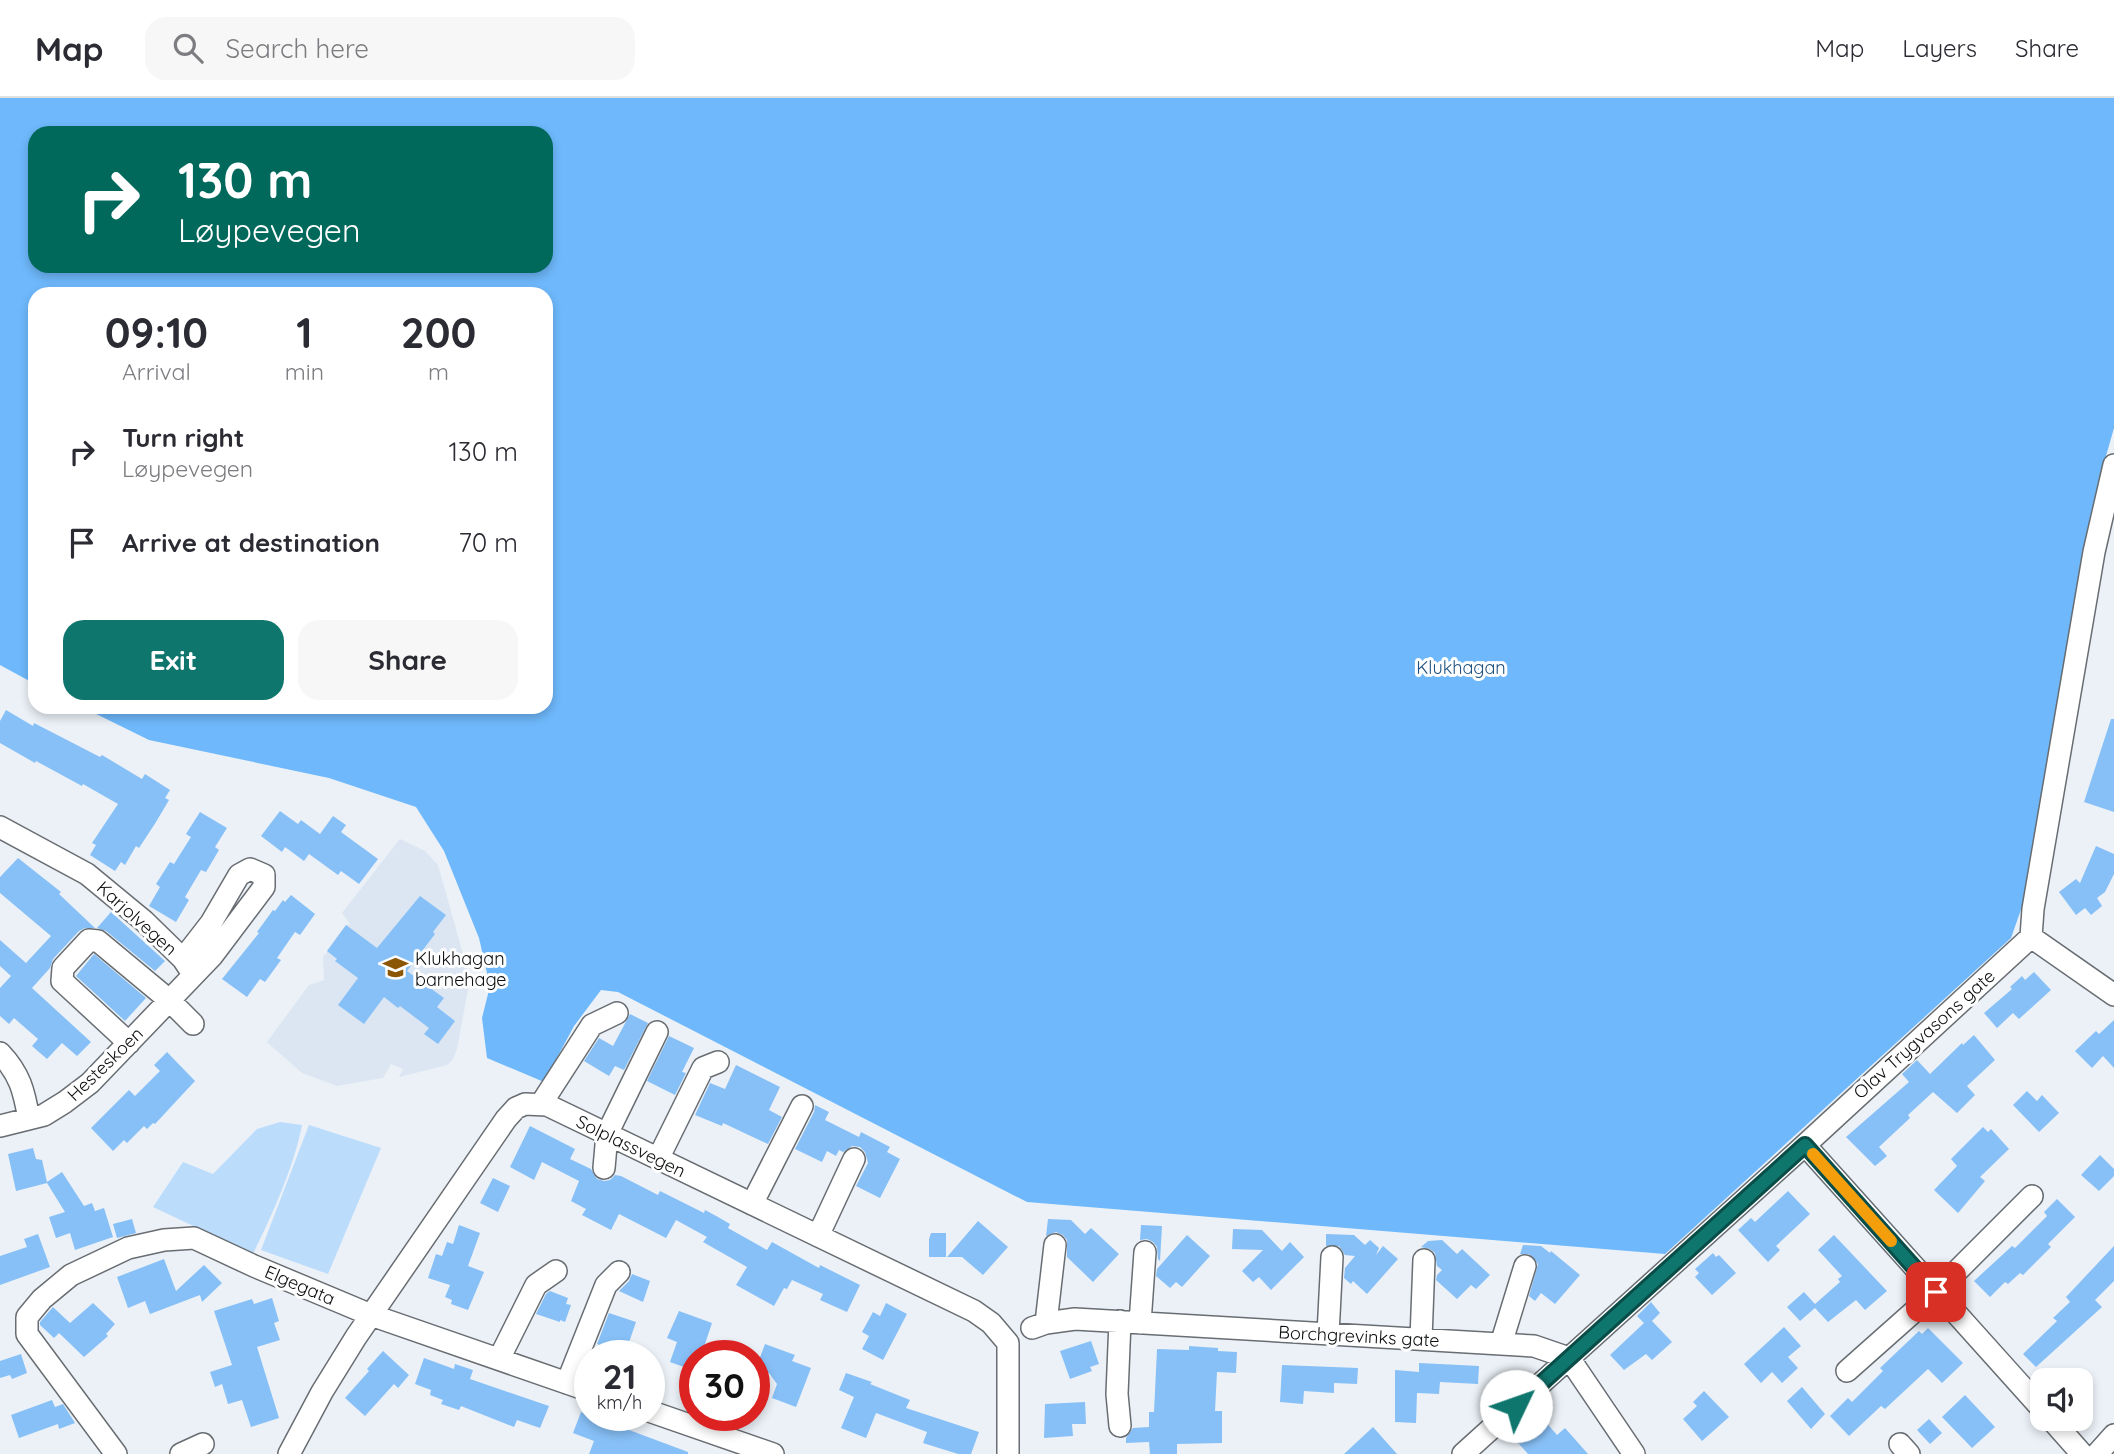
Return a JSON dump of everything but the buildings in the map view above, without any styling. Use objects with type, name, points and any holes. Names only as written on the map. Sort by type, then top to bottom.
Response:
[{"type":"street","points":[[2114,465],[2094,552],[2033,909],[2031,937],[2114,995]]},
{"type":"street","name":"Karjolvegen","points":[[0,827],[88,874],[115,895],[188,967]]},
{"type":"street","name":"Olav Trygvasons gate","points":[[1464,1454],[2031,937]]},
{"type":"street","points":[[129,1043],[62,981],[63,968],[89,940],[98,941],[169,1000],[193,1024]]},
{"type":"street","name":"Hesteskoen","points":[[0,1126],[44,1115],[90,1083],[169,1000],[188,967]]},
{"type":"street","points":[[289,1454],[322,1392],[483,1137],[516,1108],[525,1104],[541,1104],[592,1025],[617,1013]]},
{"type":"street","points":[[604,1168],[607,1134],[657,1032]]},
{"type":"street","points":[[0,1053],[23,1086],[29,1119]]},
{"type":"street","points":[[659,1159],[703,1068],[718,1062]]},
{"type":"street","name":"Solplassvegen","points":[[541,1104],[974,1311],[992,1323],[1008,1343],[1008,1454]]},
{"type":"street","points":[[752,1204],[802,1105]]},
{"type":"street","points":[[1805,1145],[2030,1396]]},
{"type":"street","points":[[818,1236],[854,1159]]},
{"type":"street","points":[[1847,1370],[1936,1292],[2032,1196]]},
{"type":"street","name":"Elgegata","points":[[116,1454],[27,1334],[27,1317],[42,1298],[71,1275],[128,1248],[164,1240],[194,1238],[371,1315],[574,1385]]},
{"type":"street","name":"Borchgrevinks gate","points":[[1055,1245],[1039,1325],[1075,1319],[1534,1346],[1569,1358]]},
{"type":"street","points":[[1120,1426],[1117,1394],[1145,1252]]},
{"type":"street","points":[[1328,1334],[1332,1257]]},
{"type":"street","points":[[1421,1339],[1424,1260]]},
{"type":"street","points":[[1501,1344],[1525,1266]]},
{"type":"street","points":[[499,1359],[536,1285],[556,1270]]},
{"type":"street","points":[[567,1383],[606,1285],[619,1272]]},
{"type":"street","points":[[1569,1358],[1634,1454]]},
{"type":"street","points":[[665,1417],[774,1454]]},
{"type":"street","points":[[2062,1431],[2082,1454]]},
{"type":"street","points":[[2097,1454],[2114,1435]]},
{"type":"street","points":[[181,1454],[203,1444]]},
{"type":"shaded area","name":"Klukhagan barnehage","points":[[400,839],[425,851],[438,865],[470,979],[457,1049],[447,1065],[399,1077],[403,1069],[391,1064],[383,1078],[337,1086],[302,1073],[267,1042],[309,985],[324,980],[323,956],[346,925],[350,924],[342,913]]},
{"type":"shaded area","points":[[280,1122],[302,1125],[288,1174],[253,1254],[153,1207],[183,1162],[213,1174],[257,1129]]},
{"type":"shaded area","points":[[309,1125],[381,1148],[328,1274],[261,1250]]},
{"type":"green space","name":"Klukhagan","points":[[0,98],[2114,98],[2114,428],[2098,484],[2024,901],[2011,938],[1665,1254],[1027,1202],[618,992],[601,990],[574,1026],[544,1082],[487,1058],[482,1018],[490,986],[479,938],[444,851],[416,807],[329,778],[149,740],[96,714],[553,714],[553,287],[28,287],[28,680],[0,665]]},
{"type":"slow traffic","points":[[1813,1154],[1891,1241]]},
{"type":"place","name":"Klukhagan barnehage","points":[[395,968]]},
{"type":"route","points":[[1516,1406],[1805,1145],[1936,1292]]}]
